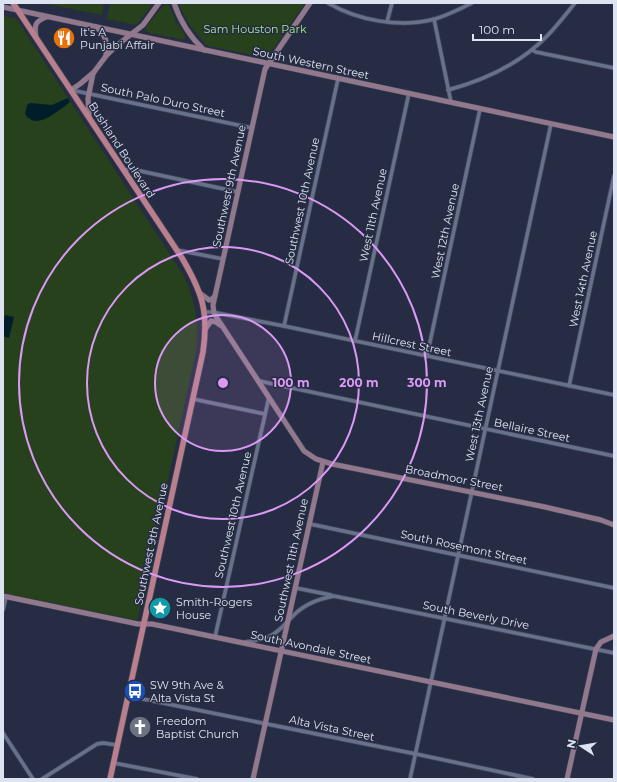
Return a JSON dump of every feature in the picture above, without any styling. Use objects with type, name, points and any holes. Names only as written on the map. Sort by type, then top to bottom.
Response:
[{"type":"main road","name":"Bushland Boulevard","points":[[13,3],[177,250],[191,273],[201,294],[205,312]]},
{"type":"main road","name":"Southwest 9th Avenue","points":[[110,779],[203,352],[208,325],[205,312]]},
{"type":"street","points":[[17,3],[18,10]]},
{"type":"street","points":[[72,90],[94,72],[106,56],[143,25],[159,3]]},
{"type":"street","points":[[174,3],[189,34],[206,51]]},
{"type":"street","name":"Southwest 9th Avenue","points":[[213,313],[213,304],[264,69],[310,3]]},
{"type":"street","points":[[328,3],[339,9],[362,17],[402,23],[434,19],[452,14],[472,3]]},
{"type":"street","points":[[388,22],[392,3]]},
{"type":"street","points":[[448,90],[470,84],[493,74],[518,60],[547,37],[575,3]]},
{"type":"street","name":"South Western Street","points":[[3,7],[614,137]]},
{"type":"street","points":[[36,37],[36,23],[40,19],[47,16]]},
{"type":"street","points":[[434,19],[451,102]]},
{"type":"street","points":[[95,27],[101,32],[107,43],[106,56]]},
{"type":"street","points":[[532,50],[614,68]]},
{"type":"street","points":[[89,118],[88,93],[94,72]]},
{"type":"street","name":"Southwest 10th Avenue","points":[[284,326],[338,79]]},
{"type":"street","name":"South Palo Duro Street","points":[[72,90],[252,128]]},
{"type":"street","name":"West 11th Avenue","points":[[355,341],[409,93]]},
{"type":"street","name":"West 12th Avenue","points":[[427,356],[480,109]]},
{"type":"street","name":"West 13th Avenue","points":[[410,779],[432,683],[551,124]]},
{"type":"street","points":[[124,170],[131,169],[238,192]]},
{"type":"street","name":"West 14th Avenue","points":[[569,386],[614,176]]},
{"type":"street","points":[[177,250],[223,259]]},
{"type":"street","points":[[201,294],[209,300],[215,295]]},
{"type":"street","name":"Hillcrest Street","points":[[205,312],[284,326],[497,372],[614,395]]},
{"type":"street","points":[[208,325],[213,313]]},
{"type":"street","points":[[213,313],[269,397]]},
{"type":"street","points":[[208,325],[214,321],[222,326]]},
{"type":"street","name":"Bellaire Street","points":[[259,381],[485,430],[614,456]]},
{"type":"street","name":"Southwest 10th Avenue","points":[[215,637],[269,397]]},
{"type":"street","name":"Broadmoor Street","points":[[269,397],[304,451],[323,462],[472,492],[602,520],[613,524]]},
{"type":"street","points":[[193,399],[265,414]]},
{"type":"street","name":"Southwest 11th Avenue","points":[[253,779],[323,462]]},
{"type":"street","name":"South Rosemont Street","points":[[310,524],[614,588]]},
{"type":"street","name":"South Beverly Drive","points":[[296,588],[614,653]]},
{"type":"street","name":"South Beverly Drive","points":[[242,643],[262,639],[271,635],[288,622],[300,609],[318,599],[334,596]]},
{"type":"street","points":[[3,610],[4,597]]},
{"type":"street","name":"South Avondale Street","points":[[4,597],[138,624],[152,624],[614,720]]},
{"type":"street","points":[[568,779],[596,649],[601,642],[614,636]]},
{"type":"street","name":"Alta Vista Street","points":[[128,696],[266,723],[533,779]]},
{"type":"street","points":[[3,733],[33,779]]},
{"type":"street","points":[[42,779],[97,744],[103,743],[117,745]]},
{"type":"street","points":[[114,763],[197,779]]},
{"type":"green space","points":[[41,3],[104,3],[102,15]]},
{"type":"green space","points":[[110,3],[153,3],[135,25],[107,19]]},
{"type":"green space","name":"Sam Houston Park","points":[[178,3],[305,3],[267,58],[208,46],[189,24]]},
{"type":"green space","name":"Sam Houston Park","points":[[167,4],[183,32],[185,39],[149,33],[146,30],[146,27],[164,5]]},
{"type":"green space","points":[[3,16],[16,18],[184,276],[191,293],[197,320],[197,347],[138,618],[136,620],[3,593]]},
{"type":"water","points":[[68,98],[70,102],[48,118],[35,121],[30,119],[25,114],[27,105],[30,103],[52,105]]},
{"type":"water","points":[[5,315],[14,317],[9,338],[3,336]]},
{"type":"place","name":"It's A Punjabi Affair","points":[[64,38]]},
{"type":"place","name":"Smith-Rogers House","points":[[160,608]]},
{"type":"place","name":"SW 9th Ave & Alta Vista St","points":[[135,691]]},
{"type":"place","name":"Freedom Baptist Church","points":[[140,727]]}]
